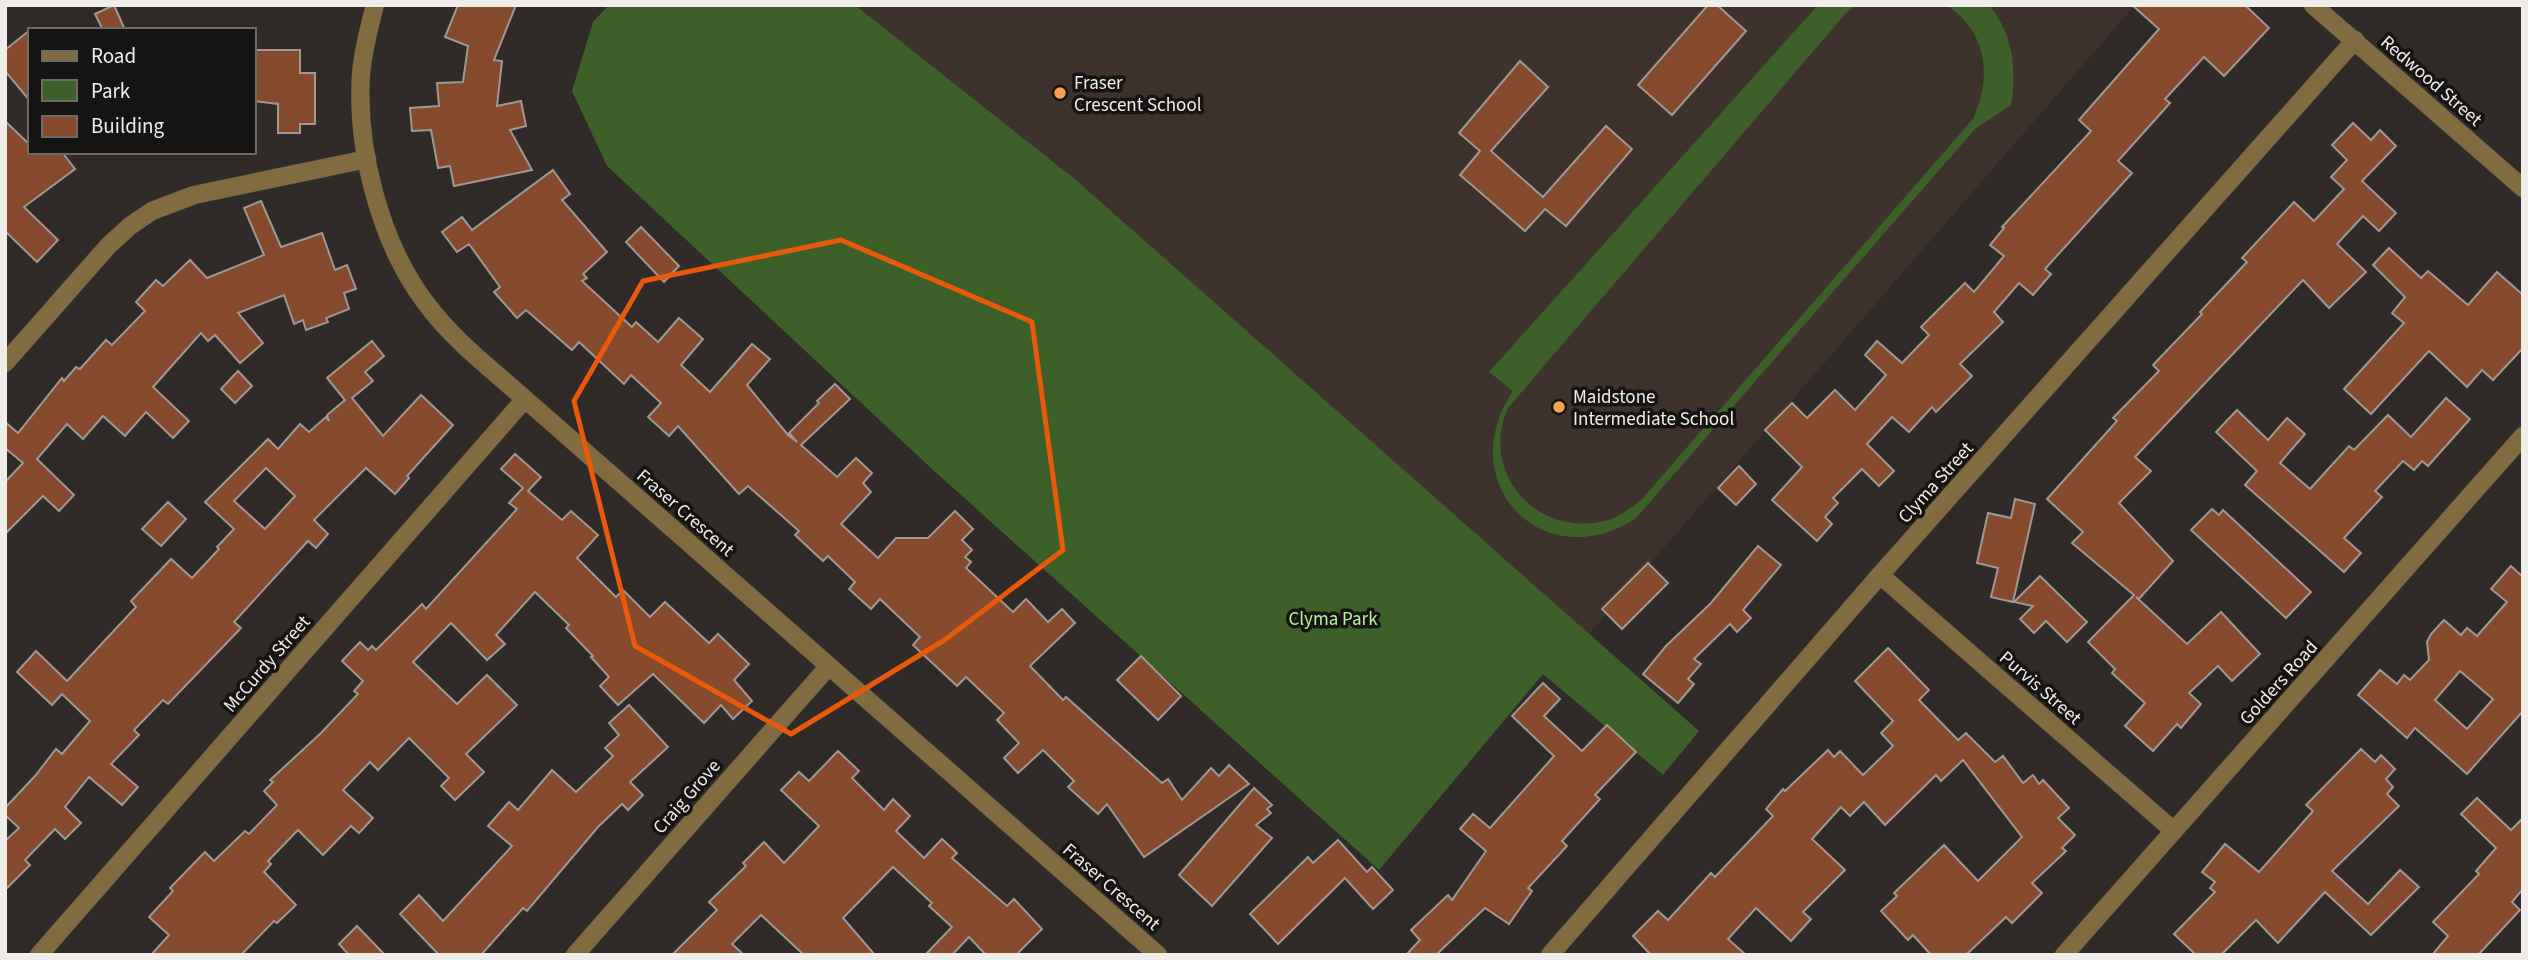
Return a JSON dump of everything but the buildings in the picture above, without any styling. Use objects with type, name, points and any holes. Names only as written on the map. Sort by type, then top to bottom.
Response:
[{"type":"street","name":"Fraser Crescent","points":[[375,5],[361,73],[361,117],[367,159],[384,223],[407,276],[426,305],[525,399],[1158,955]]},
{"type":"street","name":"Redwood Street","points":[[2314,5],[2523,188]]},
{"type":"street","name":"Clyma Street","points":[[1550,955],[1881,575],[2355,40]]},
{"type":"street","points":[[5,363],[109,245],[152,211],[194,195],[367,159]]},
{"type":"street","name":"McCurdy Street","points":[[40,955],[525,399]]},
{"type":"street","name":"Golders Road","points":[[2064,955],[2523,436]]},
{"type":"street","name":"Purvis Street","points":[[1881,575],[2174,831]]},
{"type":"street","name":"Craig Grove","points":[[575,955],[829,666]]},
{"type":"highlighted area","points":[[841,240],[1032,322],[1063,550],[946,639],[791,734],[635,646],[574,401],[643,281]]},
{"type":"shaded area","name":"Maidstone Intermediate School","points":[[855,5],[2135,5],[1589,634],[1076,180]]},
{"type":"green space","name":"Clyma Park","points":[[609,5],[855,5],[1076,180],[1699,731],[1663,775],[1543,674],[1379,870],[932,469],[607,166],[572,91],[593,22]]},
{"type":"green space","points":[[1818,5],[1857,5],[1846,13],[1508,408],[1501,430],[1501,452],[1506,472],[1517,491],[1531,506],[1549,517],[1571,523],[1601,522],[1620,515],[1642,499],[1973,119],[1983,87],[1982,56],[1971,28],[1946,5],[1989,5],[1997,16],[2011,52],[2011,105],[1975,129],[1636,518],[1602,534],[1569,537],[1540,529],[1517,512],[1500,488],[1493,458],[1497,425],[1513,391],[1489,372]]},
{"type":"place","name":"Fraser Crescent School","points":[[1060,93]]},
{"type":"place","name":"Maidstone Intermediate School","points":[[1559,407]]}]
